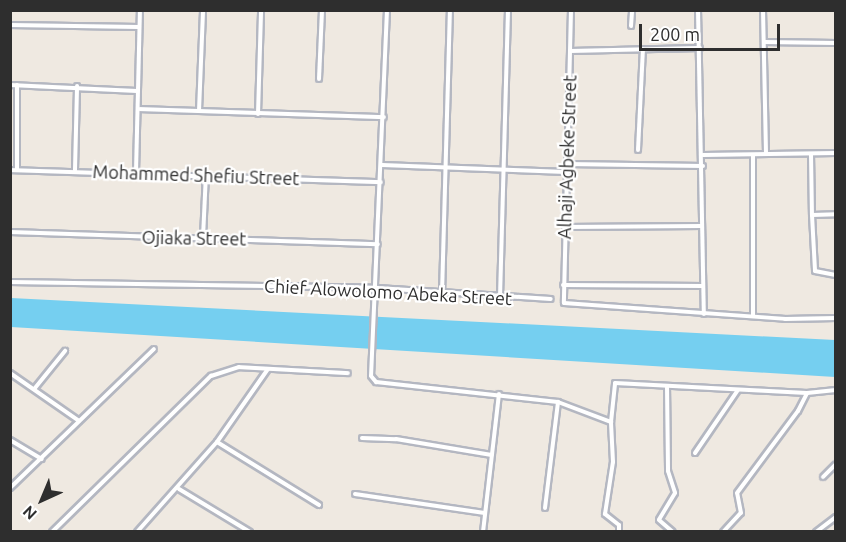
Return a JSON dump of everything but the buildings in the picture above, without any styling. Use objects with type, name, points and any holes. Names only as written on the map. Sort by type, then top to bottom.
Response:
[{"type":"street","points":[[136,172],[140,109],[137,91],[140,10]]},
{"type":"street","points":[[199,111],[202,10]]},
{"type":"street","points":[[258,114],[261,10]]},
{"type":"street","points":[[320,79],[322,10]]},
{"type":"street","points":[[387,10],[377,288],[370,360],[371,376],[376,382],[558,402],[611,422]]},
{"type":"street","points":[[442,294],[450,10]]},
{"type":"street","points":[[500,297],[508,10]]},
{"type":"street","name":"Alhaji Agbeke Street","points":[[571,10],[564,303],[704,314]]},
{"type":"street","points":[[631,26],[632,10]]},
{"type":"street","points":[[698,10],[703,155],[704,314],[836,318]]},
{"type":"street","points":[[763,10],[766,154]]},
{"type":"street","points":[[10,25],[139,27]]},
{"type":"street","points":[[764,42],[836,43]]},
{"type":"street","points":[[570,51],[700,48]]},
{"type":"street","points":[[638,150],[643,49]]},
{"type":"street","points":[[10,85],[76,86],[137,91]]},
{"type":"street","points":[[17,85],[17,170]]},
{"type":"street","points":[[75,170],[76,86]]},
{"type":"street","points":[[140,109],[384,117]]},
{"type":"street","points":[[703,155],[836,153]]},
{"type":"street","points":[[812,154],[812,215],[816,271],[836,275]]},
{"type":"street","points":[[753,155],[753,316]]},
{"type":"street","points":[[567,164],[703,165]]},
{"type":"street","points":[[382,165],[566,172]]},
{"type":"street","name":"Mohammed Shefiu Street","points":[[10,170],[206,174],[381,182]]},
{"type":"street","points":[[203,237],[206,174]]},
{"type":"street","points":[[812,215],[836,214]]},
{"type":"street","points":[[565,228],[702,226]]},
{"type":"street","name":"Ojiaka Street","points":[[10,232],[378,244]]},
{"type":"street","name":"Chief Alowolomo Abeka Street","points":[[10,282],[377,288],[442,294],[551,299]]},
{"type":"street","points":[[563,285],[704,286]]},
{"type":"street","points":[[10,488],[154,349]]},
{"type":"street","points":[[35,388],[65,351]]},
{"type":"street","points":[[52,531],[211,375],[239,367],[348,373]]},
{"type":"street","points":[[139,531],[179,489],[217,442],[269,369]]},
{"type":"street","points":[[10,374],[35,388],[79,421]]},
{"type":"street","points":[[619,531],[619,525],[605,514],[613,462],[611,422],[615,383],[807,393],[836,390]]},
{"type":"street","points":[[667,386],[668,471],[675,493],[659,520],[673,531]]},
{"type":"street","points":[[695,453],[739,389]]},
{"type":"street","points":[[723,531],[741,513],[737,493],[798,411],[807,393]]},
{"type":"street","points":[[483,531],[499,394]]},
{"type":"street","points":[[545,508],[558,402]]},
{"type":"street","points":[[362,438],[396,439],[492,454]]},
{"type":"street","points":[[10,440],[42,459]]},
{"type":"street","points":[[217,442],[318,506]]},
{"type":"street","points":[[823,477],[836,464]]},
{"type":"street","points":[[179,489],[250,531]]},
{"type":"street","points":[[355,494],[485,513]]},
{"type":"street","points":[[816,531],[836,517]]},
{"type":"water","points":[[11,298],[835,340],[835,377],[11,327]]}]
